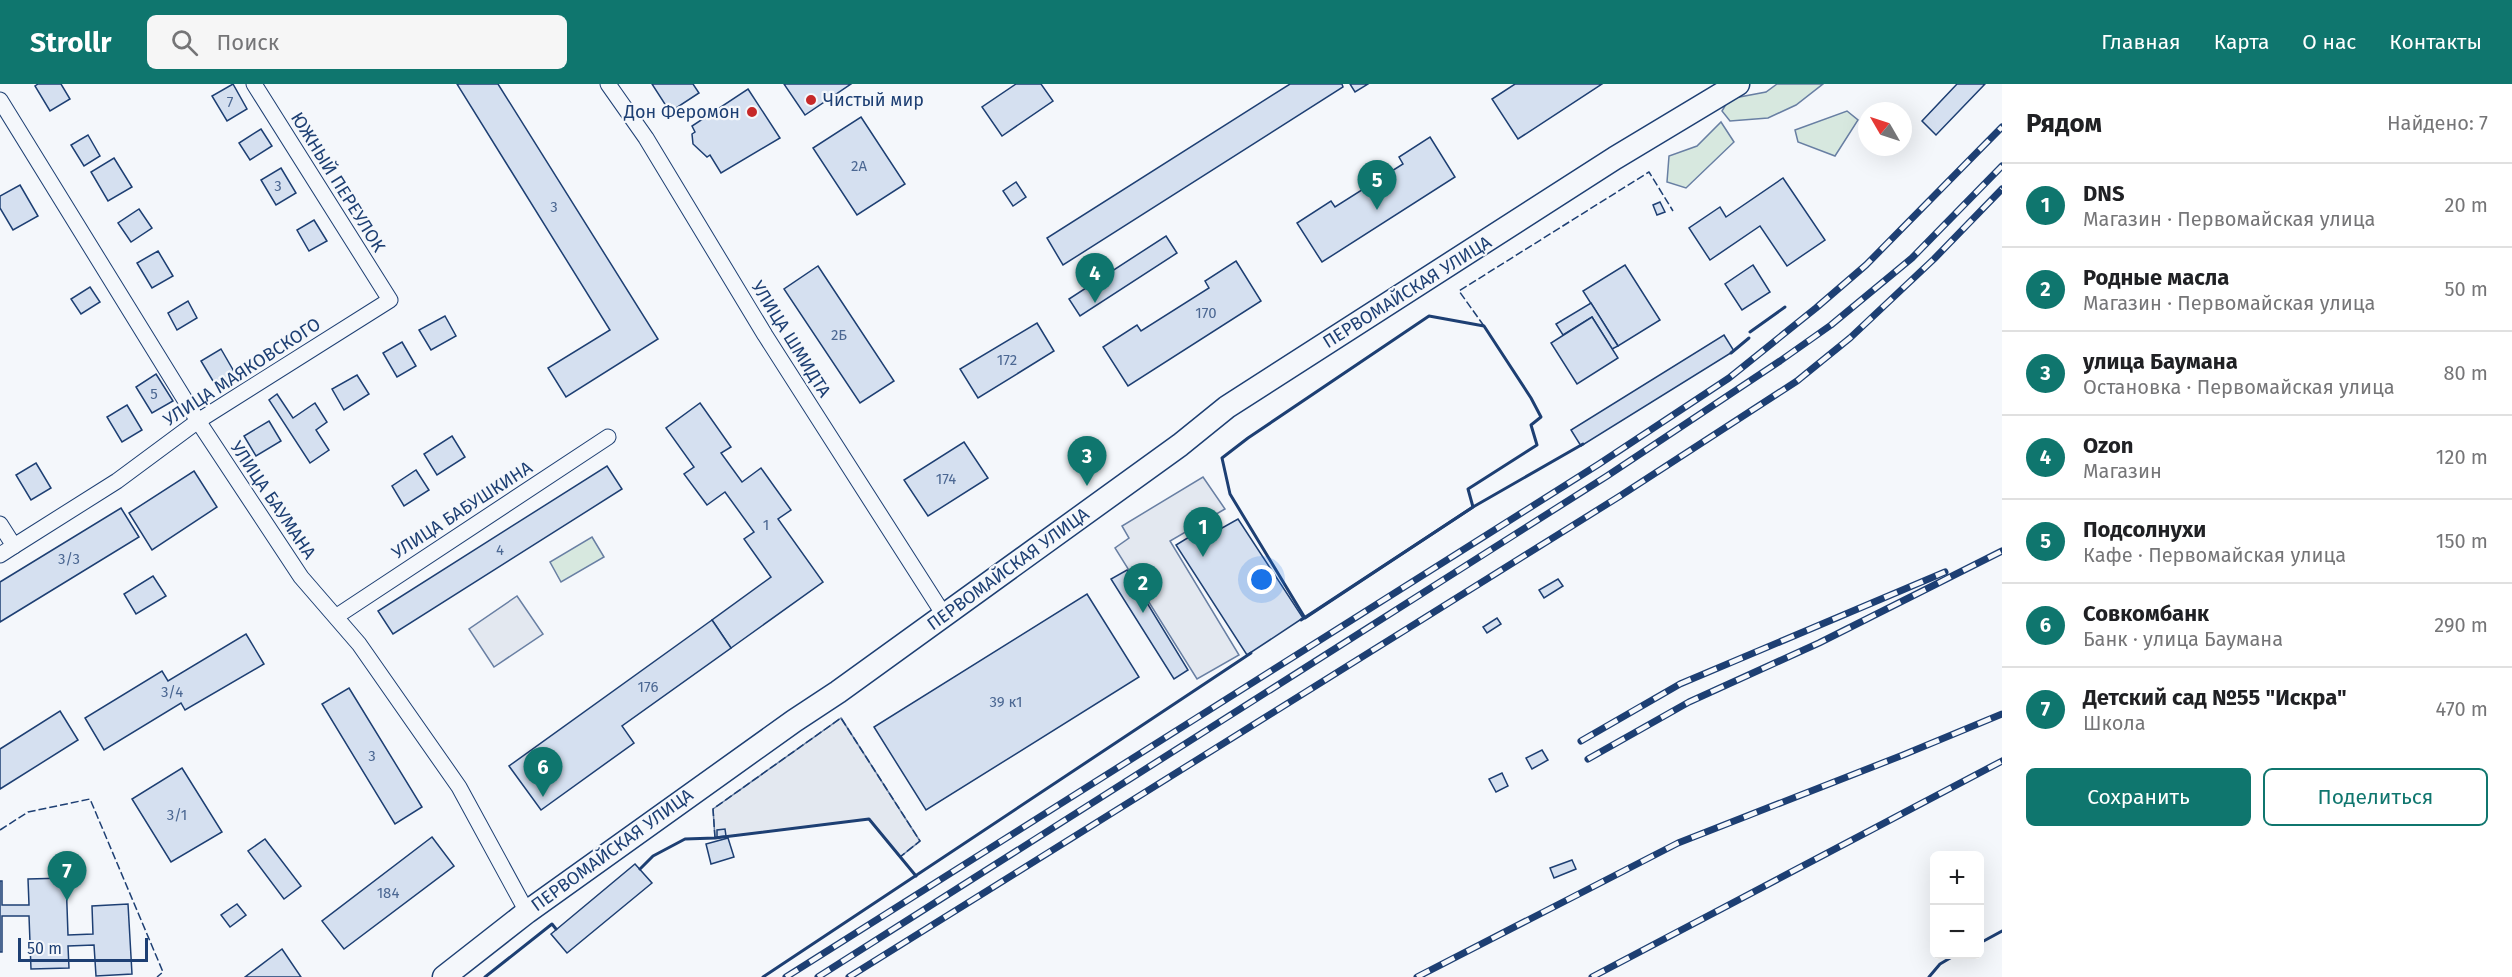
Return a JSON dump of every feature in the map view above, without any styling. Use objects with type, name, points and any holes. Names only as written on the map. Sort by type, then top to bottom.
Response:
[{"type":"main road","name":"ПЕРВОМАЙСКАЯ УЛИЦА","points":[[444,977],[527,912],[784,727],[838,692],[1180,445],[1227,407],[1615,158],[1738,84]]},
{"type":"street","name":"ЮЖНЫЙ ПЕРЕУЛОК","points":[[254,84],[390,300]]},
{"type":"street","name":"УЛИЦА ШМИДТА","points":[[608,84],[646,138],[759,327],[944,615]]},
{"type":"street","name":"УЛИЦА БАУМАНА","points":[[0,100],[198,421],[301,577],[337,616],[459,787],[527,912]]},
{"type":"street","name":"УЛИЦА МАЯКОВСКОГО","points":[[14,546],[117,481],[198,421],[390,300]]},
{"type":"street","name":"УЛИЦА БАБУШКИНА","points":[[337,616],[608,436]]},
{"type":"street","points":[[0,524],[14,546],[0,555]]},
{"type":"shaded area","points":[[1777,84],[1823,84],[1796,105],[1768,118],[1730,121],[1722,111],[1729,99],[1766,92]]},
{"type":"shaded area","points":[[1847,111],[1858,120],[1835,156],[1798,142],[1795,130]]},
{"type":"shaded area","points":[[1721,122],[1734,142],[1686,188],[1667,182],[1669,156],[1697,146]]},
{"type":"shaded area","points":[[1203,477],[1225,509],[1170,541],[1239,655],[1197,679],[1115,548],[1129,538],[1122,526]]},
{"type":"shaded area","points":[[592,537],[604,557],[561,582],[550,562]]},
{"type":"shaded area","points":[[517,596],[543,634],[494,667],[469,629]]},
{"type":"shaded area","points":[[841,718],[920,841],[900,857],[869,819],[715,838],[713,809]]},
{"type":"building","points":[[61,84],[70,99],[50,111],[35,86]]},
{"type":"building","points":[[233,84],[247,109],[227,121],[212,96]]},
{"type":"building","points":[[457,84],[498,84],[658,339],[566,397],[548,368],[610,330]]},
{"type":"building","points":[[652,84],[693,84],[699,93],[670,112]]},
{"type":"building","name":"Чистый мир","points":[[784,84],[851,84],[805,115]]},
{"type":"building","points":[[1016,84],[1041,84],[1053,101],[1002,136],[982,107]]},
{"type":"building","points":[[1290,84],[1342,84],[1343,87],[1063,265],[1047,238]]},
{"type":"building","points":[[1350,84],[1368,84],[1355,92]]},
{"type":"building","points":[[1515,84],[1602,84],[1518,139],[1492,99]]},
{"type":"building","points":[[1957,84],[1985,84],[1936,135],[1922,121]]},
{"type":"building","points":[[748,89],[780,138],[721,173],[710,155],[707,157],[693,144],[692,134],[695,132],[692,126]]},
{"type":"building","points":[[861,117],[905,184],[857,215],[813,148]]},
{"type":"building","points":[[261,129],[272,146],[250,160],[239,143]]},
{"type":"building","points":[[88,135],[100,156],[84,166],[71,145]]},
{"type":"building","points":[[1430,137],[1455,177],[1322,262],[1297,223],[1331,201],[1335,207],[1403,164],[1399,157]]},
{"type":"building","points":[[114,158],[132,187],[108,201],[91,172]]},
{"type":"building","points":[[281,168],[296,193],[276,205],[261,180]]},
{"type":"building","points":[[1783,178],[1825,240],[1787,266],[1760,226],[1710,260],[1689,228],[1720,207],[1726,217]]},
{"type":"building","points":[[1016,182],[1026,197],[1013,206],[1003,191]]},
{"type":"building","points":[[20,185],[38,216],[13,230],[0,208],[0,196]]},
{"type":"building","points":[[1660,202],[1665,212],[1657,215],[1653,205]]},
{"type":"building","points":[[139,209],[152,228],[131,242],[118,223]]},
{"type":"building","points":[[314,220],[327,241],[309,251],[297,230]]},
{"type":"building","points":[[1166,236],[1177,253],[1080,316],[1069,299]]},
{"type":"building","points":[[158,251],[173,276],[152,288],[137,263]]},
{"type":"building","points":[[1236,261],[1261,301],[1128,386],[1103,347],[1137,325],[1141,331],[1209,288],[1205,281]]},
{"type":"building","points":[[1625,265],[1660,320],[1618,346],[1583,291]]},
{"type":"building","points":[[1753,265],[1770,292],[1742,310],[1725,284]]},
{"type":"building","points":[[818,266],[894,381],[860,403],[784,289]]},
{"type":"building","points":[[90,287],[100,302],[81,314],[71,299]]},
{"type":"building","points":[[188,301],[197,318],[177,330],[168,313]]},
{"type":"building","points":[[1591,303],[1618,346],[1612,349],[1592,317],[1563,335],[1556,324]]},
{"type":"building","points":[[445,316],[456,336],[431,350],[419,330]]},
{"type":"building","points":[[1592,317],[1618,358],[1577,384],[1551,343]]},
{"type":"building","points":[[1037,323],[1054,351],[978,398],[960,369]]},
{"type":"building","points":[[1724,335],[1734,351],[1581,446],[1571,430]]},
{"type":"building","points":[[402,342],[416,366],[397,377],[383,353]]},
{"type":"building","points":[[221,349],[236,375],[216,386],[201,361]]},
{"type":"building","points":[[156,374],[173,401],[152,413],[136,387]]},
{"type":"building","points":[[357,375],[369,394],[344,410],[332,389]]},
{"type":"building","points":[[277,394],[293,418],[315,403],[327,422],[316,430],[329,450],[310,463],[269,400]]},
{"type":"building","points":[[700,403],[731,447],[721,453],[742,482],[761,468],[791,510],[778,519],[823,582],[731,648],[712,620],[771,577],[744,539],[754,532],[725,492],[707,505],[684,474],[694,467],[666,428]]},
{"type":"building","points":[[127,405],[142,430],[122,442],[107,417]]},
{"type":"building","points":[[269,421],[281,441],[256,456],[244,436]]},
{"type":"building","points":[[452,436],[465,457],[437,475],[424,454]]},
{"type":"building","points":[[964,442],[988,478],[928,516],[904,480]]},
{"type":"building","points":[[36,463],[51,488],[31,500],[16,475]]},
{"type":"building","points":[[607,466],[622,489],[393,634],[378,611]]},
{"type":"building","points":[[416,470],[429,490],[404,506],[392,486]]},
{"type":"building","points":[[194,471],[217,507],[152,550],[129,513]]},
{"type":"building","points":[[121,508],[139,537],[0,622],[0,582]]},
{"type":"building","points":[[1238,519],[1303,618],[1247,655],[1176,545],[1194,534],[1199,541]]},
{"type":"building","points":[[1127,570],[1188,670],[1174,679],[1111,579]]},
{"type":"building","points":[[153,576],[166,596],[136,614],[124,594]]},
{"type":"building","points":[[1558,579],[1563,586],[1544,598],[1539,590]]},
{"type":"building","points":[[1087,594],[1139,677],[926,810],[874,727]]},
{"type":"building","points":[[1497,618],[1501,624],[1487,633],[1483,627]]},
{"type":"building","points":[[712,620],[731,648],[622,726],[634,743],[541,810],[509,766]]},
{"type":"building","points":[[246,634],[264,664],[185,710],[181,703],[104,750],[85,718],[162,671],[168,681]]},
{"type":"building","points":[[349,688],[422,807],[395,824],[322,704]]},
{"type":"building","points":[[60,711],[78,740],[0,789],[0,749]]},
{"type":"building","points":[[1542,750],[1548,760],[1532,769],[1526,758]]},
{"type":"building","points":[[182,768],[222,832],[171,862],[132,799]]},
{"type":"building","points":[[1502,773],[1508,786],[1496,792],[1489,779]]},
{"type":"building","points":[[725,829],[726,836],[717,837],[717,830]]},
{"type":"building","points":[[432,837],[454,866],[344,949],[322,921]]},
{"type":"building","points":[[728,838],[734,857],[711,864],[706,844]]},
{"type":"building","points":[[265,839],[301,886],[284,899],[248,851]]},
{"type":"building","points":[[1572,860],[1576,869],[1554,878],[1550,868]]},
{"type":"building","points":[[635,864],[652,883],[567,953],[551,934]]},
{"type":"building","points":[[66,878],[68,935],[93,934],[92,906],[128,904],[132,974],[96,976],[94,945],[68,946],[69,968],[31,969],[29,916],[2,916],[2,952],[0,952],[0,881],[2,881],[2,905],[29,905],[28,879]]},
{"type":"building","points":[[237,904],[246,915],[230,927],[221,915]]},
{"type":"building","points":[[282,949],[301,977],[245,977]]},
{"type":"railway","points":[[786,977],[1599,464],[1729,378],[1866,265],[2002,127]]},
{"type":"railway","points":[[818,977],[1607,476],[1780,361],[1831,325],[1912,258],[2002,166]]},
{"type":"railway","points":[[849,977],[1620,496],[1797,381],[1850,338],[1934,259],[2002,189]]},
{"type":"railway","points":[[1588,759],[1689,702],[1819,643],[2002,551]]},
{"type":"railway","points":[[1581,741],[1680,684],[1945,572]]},
{"type":"railway","points":[[1417,977],[1678,843],[2002,714]]},
{"type":"railway","points":[[1592,977],[2002,761]]},
{"type":"fence","points":[[1484,326],[1459,291],[1649,172],[1673,211]]},
{"type":"fence","points":[[715,838],[713,809],[841,718],[920,841],[900,857]]},
{"type":"fence","points":[[0,830],[28,812],[90,799],[163,972],[157,977]]},
{"type":"wall","points":[[1750,332],[1785,307]]},
{"type":"wall","points":[[1429,316],[1484,326],[1541,417],[1531,425],[1537,445],[1468,489],[1473,507],[1305,618],[1230,494],[1222,458],[1429,316]]},
{"type":"wall","points":[[1731,353],[1749,338]]},
{"type":"wall","points":[[1301,620],[1473,507],[1583,444]]},
{"type":"wall","points":[[763,977],[1251,653]]},
{"type":"wall","points":[[640,869],[653,856],[685,839],[715,838],[869,819],[916,876]]},
{"type":"wall","points":[[485,977],[552,924],[556,929]]},
{"type":"wall","points":[[1984,941],[2002,931]]},
{"type":"wall","points":[[1929,977],[1940,964],[1948,959]]},
{"type":"place","name":"Чистый мир","points":[[811,100]]},
{"type":"place","name":"Дон Феромон","points":[[752,112]]},
{"type":"place","name":"Подсолнухи","points":[[1377,210]]},
{"type":"place","name":"Ozon","points":[[1095,303]]},
{"type":"place","name":"улица Баумана","points":[[1087,486]]},
{"type":"place","name":"DNS","points":[[1203,557]]},
{"type":"place","name":"Родные масла","points":[[1143,613]]},
{"type":"place","name":"Совкомбанк","points":[[543,797]]},
{"type":"place","name":"Детский сад №55 \"Искра\"","points":[[67,901]]}]
